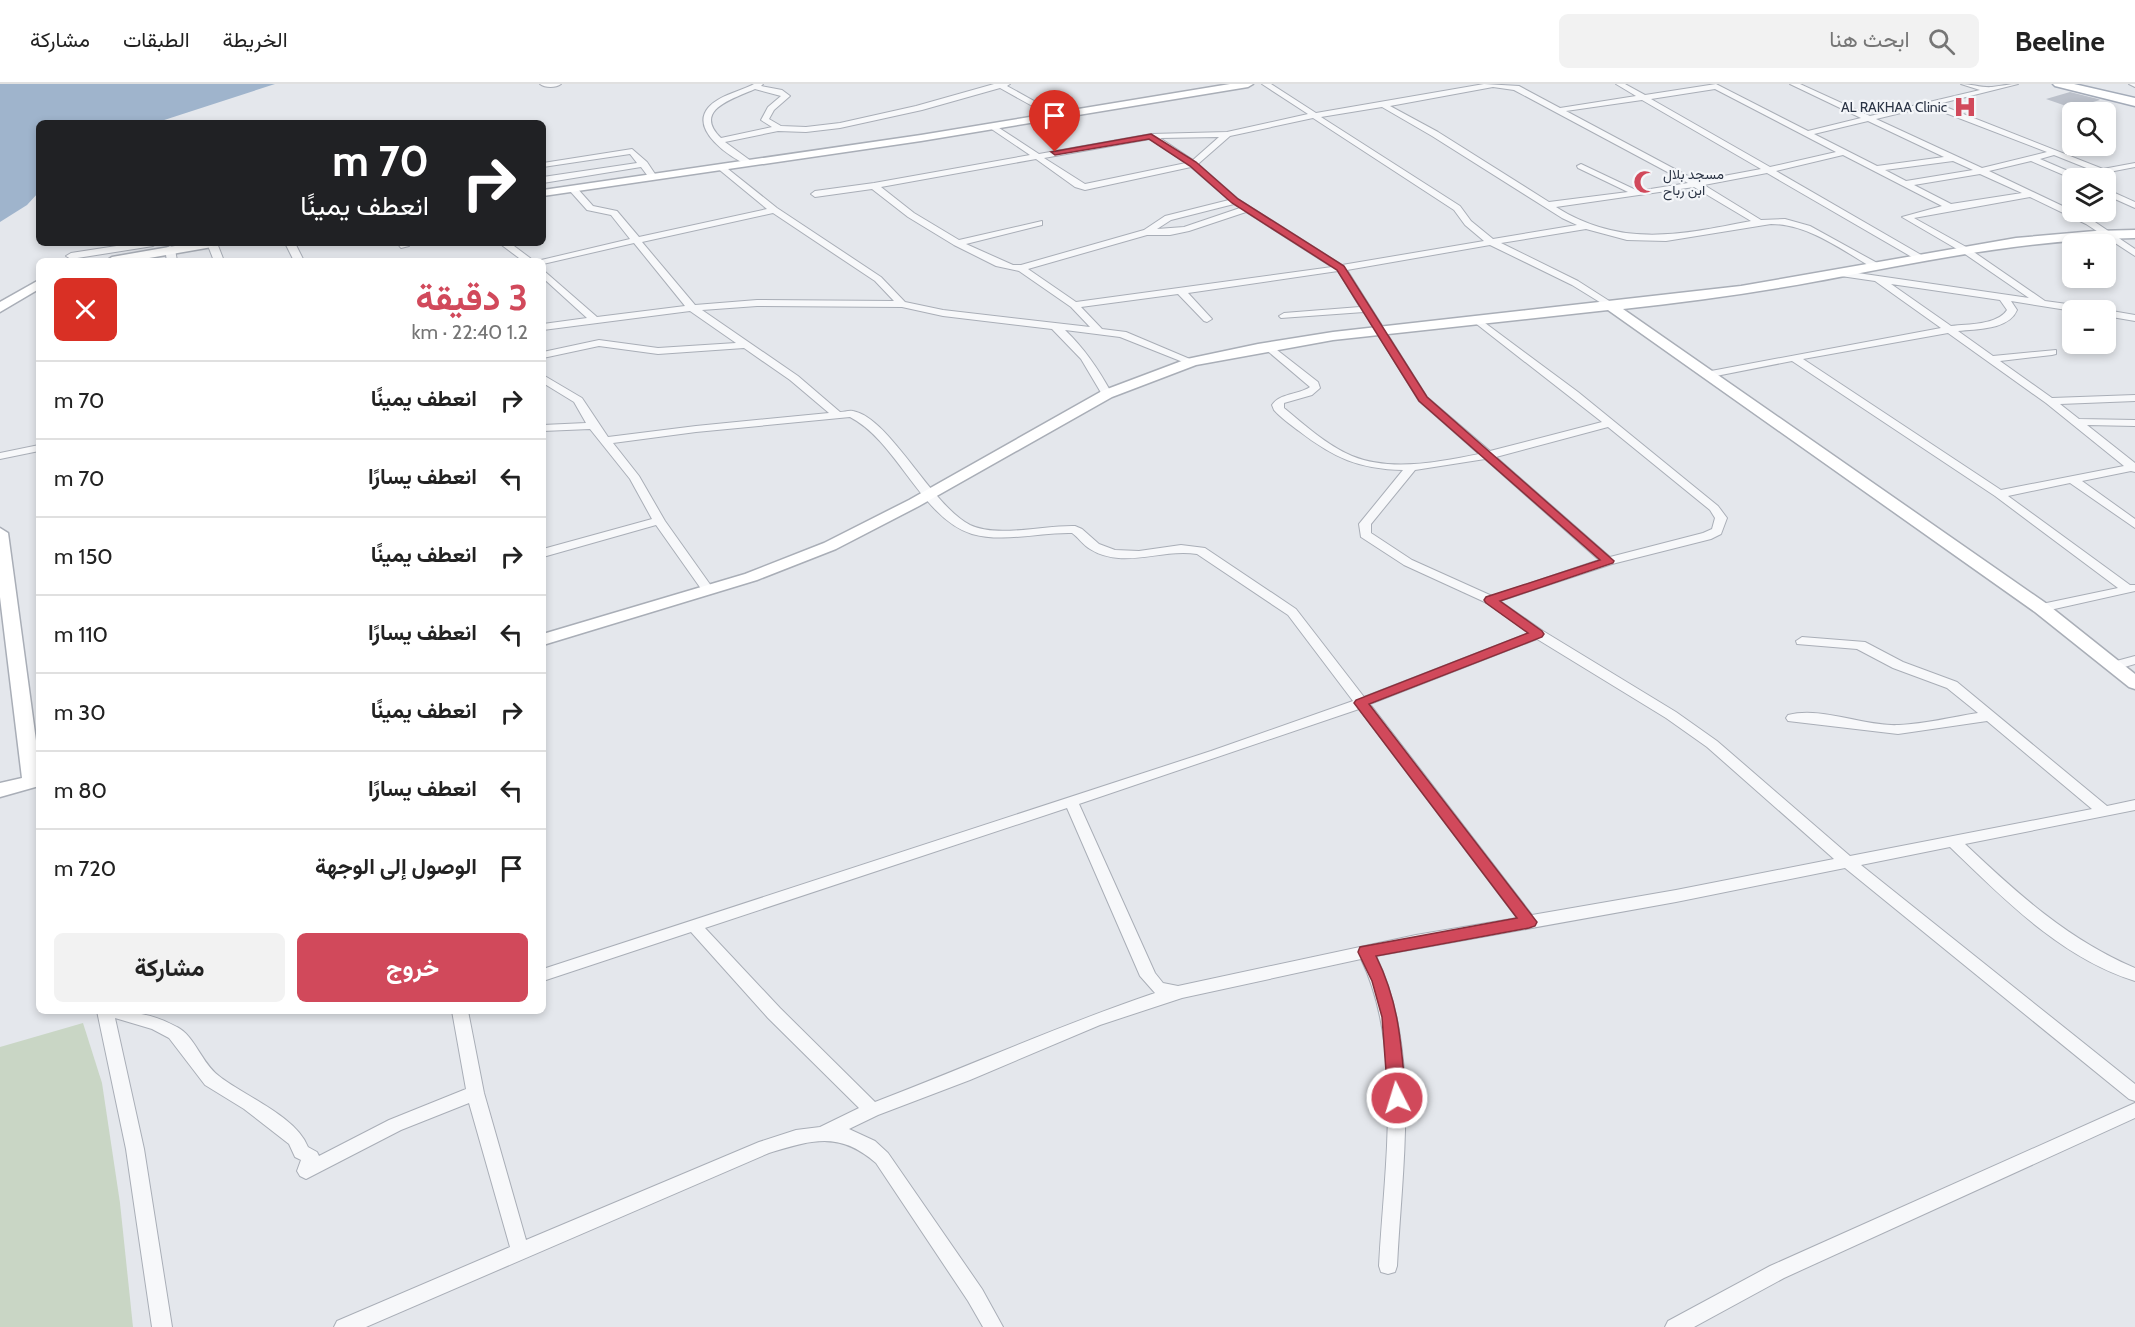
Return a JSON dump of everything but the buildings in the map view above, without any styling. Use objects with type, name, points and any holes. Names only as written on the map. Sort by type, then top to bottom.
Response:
[{"type":"main road","points":[[2059,84],[2135,102]]},
{"type":"main road","points":[[2080,84],[2135,97]]},
{"type":"street","points":[[544,84],[557,84]]},
{"type":"street","points":[[720,141],[775,129],[804,131],[877,118],[1002,84],[1057,116]]},
{"type":"street","points":[[546,193],[993,126],[1248,84]]},
{"type":"street","points":[[1266,84],[1457,208],[1468,223],[1491,242],[1575,283],[1711,374],[2041,608],[2135,683]]},
{"type":"street","points":[[1620,84],[1920,258]]},
{"type":"street","points":[[1797,86],[1815,84]]},
{"type":"street","points":[[1965,84],[1988,90]]},
{"type":"street","points":[[1809,133],[2014,84]]},
{"type":"street","points":[[814,194],[874,186],[1151,136],[1227,134],[1493,85],[1516,88],[1560,110],[1695,183],[1760,223]]},
{"type":"street","points":[[748,163],[707,128],[705,120],[709,112],[721,101],[756,86],[786,96],[771,109],[765,120],[768,126],[775,129]]},
{"type":"street","points":[[1560,110],[1644,99],[1713,86],[1950,207]]},
{"type":"street","points":[[1797,86],[2031,194],[2108,234]]},
{"type":"street","points":[[1383,105],[1586,226],[1623,236],[1654,240],[1760,223],[1779,221],[1795,224],[1877,273],[1948,331],[2050,401],[2134,467]]},
{"type":"street","points":[[1933,105],[2095,168]]},
{"type":"street","points":[[993,126],[1082,187],[1193,164],[1227,134]]},
{"type":"street","points":[[1151,136],[1193,164],[1235,201],[1341,268],[1423,399],[1608,561]]},
{"type":"street","points":[[546,165],[630,151],[634,152],[654,177]]},
{"type":"street","points":[[1549,206],[1628,196],[1767,170],[1846,152]]},
{"type":"street","points":[[1905,184],[2057,152]]},
{"type":"street","points":[[1877,169],[1954,158]]},
{"type":"street","points":[[2032,158],[2062,172]]},
{"type":"street","points":[[546,180],[644,164]]},
{"type":"street","points":[[2112,168],[2130,165],[2135,170]]},
{"type":"street","points":[[1581,166],[1636,193]]},
{"type":"street","points":[[720,167],[774,210],[878,279],[902,304]]},
{"type":"street","points":[[874,186],[909,214],[957,243],[1003,266],[1021,268],[1147,232],[1186,229],[1247,209]]},
{"type":"street","points":[[573,189],[591,208],[614,213],[692,308],[794,378],[835,413]]},
{"type":"street","points":[[2031,194],[1950,207],[1908,216],[1907,219],[1965,250],[2042,303]]},
{"type":"street","points":[[2116,196],[2135,205]]},
{"type":"street","points":[[1147,232],[1168,218],[1235,201]]},
{"type":"street","points":[[546,260],[774,210]]},
{"type":"street","points":[[957,243],[1039,223]]},
{"type":"street","points":[[1074,305],[1341,268],[1586,226]]},
{"type":"street","points":[[2116,234],[2135,234]]},
{"type":"street","points":[[1877,273],[1920,258],[2036,239],[2062,237]]},
{"type":"street","points":[[2116,240],[2135,253]]},
{"type":"street","points":[[76,258],[138,246]]},
{"type":"street","points":[[142,258],[171,255],[202,246]]},
{"type":"street","points":[[508,246],[525,258]]},
{"type":"street","points":[[1021,268],[1074,305],[1099,331]]},
{"type":"street","points":[[546,639],[761,573],[830,546],[928,495],[1107,394],[1192,362],[1268,346],[1380,331],[1698,297],[1837,273],[1877,273],[2062,306]]},
{"type":"street","points":[[546,276],[594,320]]},
{"type":"street","points":[[0,308],[36,286]]},
{"type":"street","points":[[1180,290],[1207,319]]},
{"type":"street","points":[[1711,374],[1900,337],[1995,323],[2010,315],[2010,304],[2003,297]]},
{"type":"street","points":[[546,327],[692,308],[783,302],[902,304],[988,319],[1099,331],[1138,339],[1192,362]]},
{"type":"street","points":[[1284,316],[1367,309]]},
{"type":"street","points":[[2116,315],[2135,318]]},
{"type":"street","points":[[1477,320],[1574,394],[1714,508],[1721,518],[1717,531],[1707,536],[1608,561],[1491,600]]},
{"type":"street","points":[[1054,325],[1080,348],[1107,394]]},
{"type":"street","points":[[546,354],[599,343],[657,351],[745,345]]},
{"type":"street","points":[[1268,346],[1314,384],[1315,388],[1308,393],[1280,401],[1277,405],[1279,410],[1324,445],[1350,460],[1365,465],[1411,468],[1487,454],[1608,424]]},
{"type":"street","points":[[1990,359],[2052,352]]},
{"type":"street","points":[[1793,357],[2000,494],[2131,588]]},
{"type":"street","points":[[546,380],[578,400],[593,426],[635,478],[659,521],[708,590]]},
{"type":"street","points":[[2050,401],[2135,398]]},
{"type":"street","points":[[604,441],[835,413],[852,414],[864,418],[896,453],[928,495],[964,527],[987,532],[1075,530],[1082,533],[1092,546],[1118,554],[1143,556],[1186,549],[1201,551],[1292,612],[1529,922]]},
{"type":"street","points":[[2077,422],[2135,423]]},
{"type":"street","points":[[546,428],[593,426]]},
{"type":"street","points":[[0,456],[36,449]]},
{"type":"street","points":[[2000,494],[2134,467]]},
{"type":"street","points":[[1411,468],[1365,524],[1365,534],[1376,544],[1491,600],[1538,634],[1705,739],[1737,764],[1846,861],[2135,1094]]},
{"type":"street","points":[[2073,480],[2135,524]]},
{"type":"street","points":[[546,552],[659,521]]},
{"type":"street","points":[[0,533],[36,781],[0,790]]},
{"type":"street","points":[[2041,608],[2131,588]]},
{"type":"street","points":[[546,974],[1071,802],[1361,703],[1538,634]]},
{"type":"street","points":[[1802,641],[1846,643],[1866,648],[1898,665],[1952,685],[2103,810]]},
{"type":"street","points":[[2114,666],[2135,660]]},
{"type":"street","points":[[1793,718],[1898,730],[1989,716]]},
{"type":"street","points":[[1071,802],[1148,976],[1158,988],[1178,992]]},
{"type":"street","points":[[825,1133],[872,1110],[964,1075],[1094,1020],[1178,992],[1366,952],[1676,896],[2135,805]]},
{"type":"street","points":[[1954,842],[2026,911],[2056,934],[2107,965],[2135,975]]},
{"type":"street","points":[[694,926],[774,1013],[872,1110]]},
{"type":"street","points":[[1366,952],[1380,981],[1390,1017],[1397,1098],[1388,1266]]},
{"type":"street","points":[[106,1014],[135,1149],[162,1327]]},
{"type":"street","points":[[124,1014],[157,1024],[175,1033],[211,1080],[250,1104],[296,1139],[301,1152],[311,1157],[306,1171],[395,1125],[475,1093]]},
{"type":"street","points":[[460,1014],[475,1093],[520,1251]]},
{"type":"street","points":[[1675,1327],[1777,1272],[2135,1110]]},
{"type":"street","points":[[344,1327],[765,1147],[806,1134],[825,1133],[859,1139],[882,1158],[975,1295],[993,1327]]},
{"type":"green space","points":[[83,1023],[102,1083],[120,1203],[133,1327],[0,1327],[0,1047]]},
{"type":"water","points":[[0,84],[275,84],[164,120],[36,120],[36,195],[27,205],[0,222]]},
{"type":"place","name":"AL RAKHAA Clinic","points":[[1965,107]]},
{"type":"place","name":"مسجد بلال ابن رباح","points":[[1645,182]]},
{"type":"route","points":[[1055,152],[1151,136],[1193,164],[1235,201],[1341,268],[1423,399],[1608,561],[1491,600],[1538,634],[1361,703],[1529,922],[1366,952],[1380,981],[1390,1017],[1397,1098]]}]
